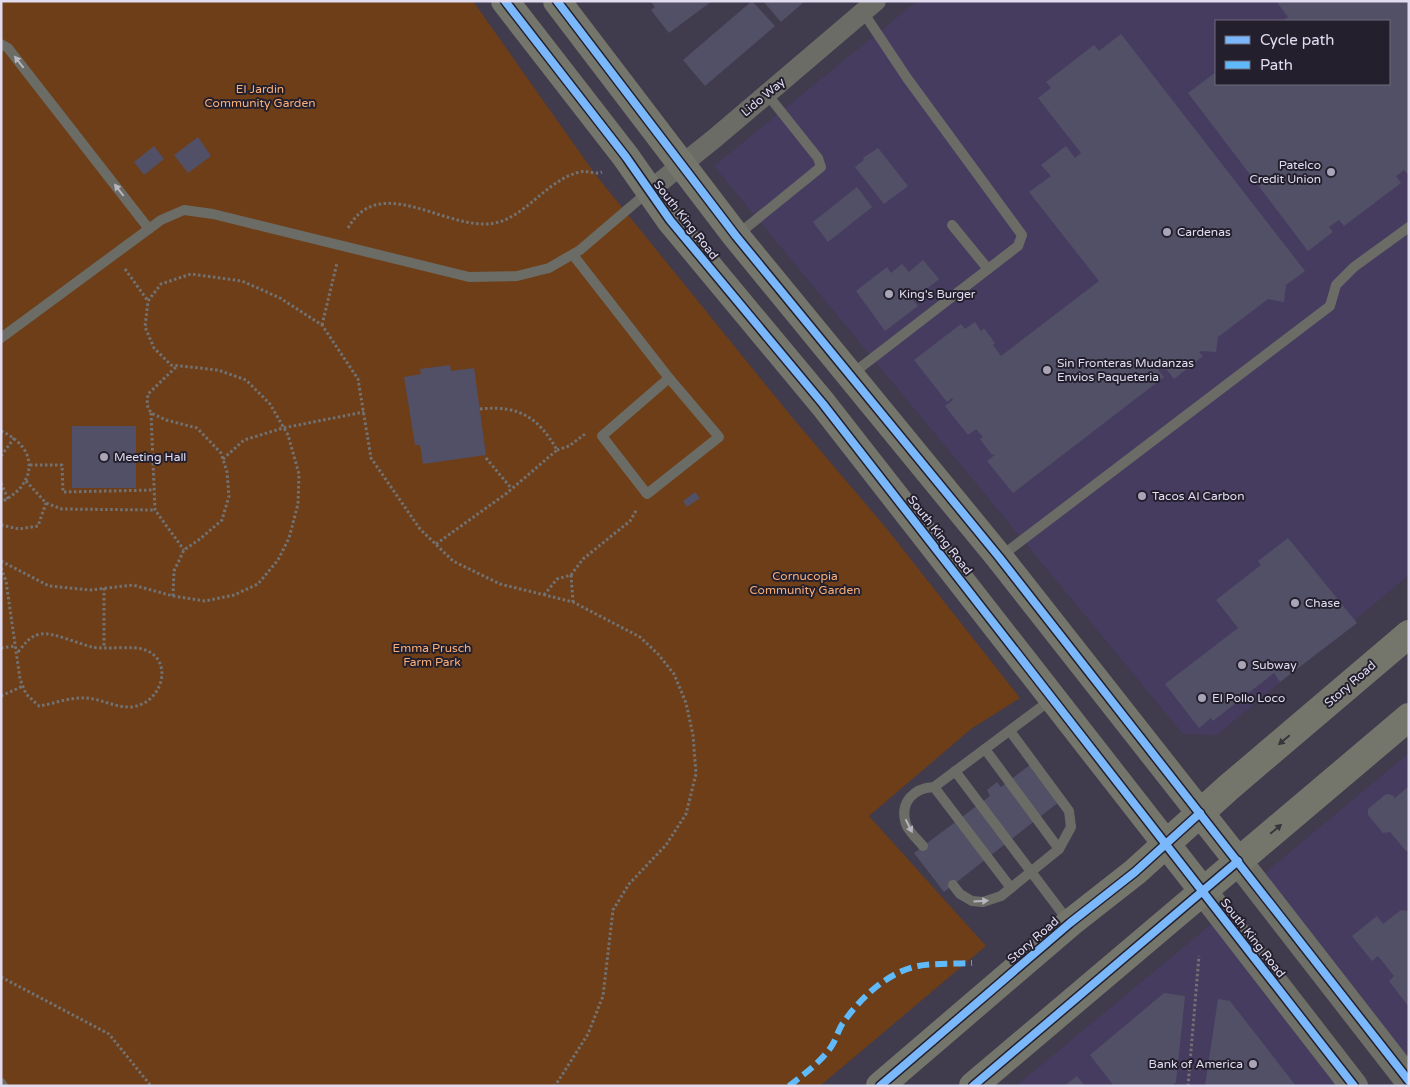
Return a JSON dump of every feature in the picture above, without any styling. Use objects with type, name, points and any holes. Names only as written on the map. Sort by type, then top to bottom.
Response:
[{"type":"main road","name":"South King Road","points":[[505,1],[626,157],[670,220],[823,404],[1354,1086]]},
{"type":"main road","points":[[557,1],[736,236],[999,557],[1409,1081]]},
{"type":"main road","name":"Story Road","points":[[880,1086],[1070,923],[1166,845],[1200,812],[1409,634]]},
{"type":"main road","points":[[972,1086],[1409,717]]},
{"type":"street","name":"Lido Way","points":[[649,191],[870,7]]},
{"type":"lane","points":[[851,374],[1018,246],[1022,235],[907,78],[870,7]]},
{"type":"lane","points":[[1,44],[8,48],[149,229]]},
{"type":"lane","points":[[736,236],[821,167],[818,158],[767,94]]},
{"type":"lane","points":[[1,338],[160,220],[184,210],[213,214],[469,277],[517,276],[549,268],[573,255],[649,191]]},
{"type":"lane","points":[[952,225],[988,269]]},
{"type":"lane","points":[[999,557],[1330,306],[1336,285],[1354,267],[1409,227]]},
{"type":"lane","points":[[573,255],[669,378],[719,437],[647,494],[602,436],[669,378]]},
{"type":"lane","points":[[923,846],[906,825],[904,808],[911,794],[924,788],[934,787],[1052,698]]},
{"type":"lane","points":[[953,885],[960,894],[972,901],[983,902],[1001,896],[1059,849],[1071,827],[1069,811],[1010,731]]},
{"type":"lane","points":[[985,749],[1059,849]]},
{"type":"lane","points":[[955,771],[1070,923]]},
{"type":"lane","points":[[934,787],[1011,888]]},
{"type":"path","points":[[348,228],[355,216],[367,206],[383,202],[454,220],[485,225],[504,219],[533,203],[550,186],[581,172],[595,174],[602,172]]},
{"type":"path","points":[[114,254],[148,301]]},
{"type":"path","points":[[322,325],[339,258]]},
{"type":"path","points":[[1,561],[49,586],[90,590],[133,585],[173,596],[205,601],[234,595],[258,584],[278,560],[291,530],[298,504],[299,474],[288,435],[270,404],[246,380],[218,370],[171,365],[154,348],[145,327],[148,301],[161,284],[191,274],[242,281],[280,298],[322,325],[358,379],[371,458],[420,529],[453,561],[500,584],[573,602],[640,637],[658,654],[674,674],[686,703],[693,735],[696,774],[686,814],[666,845],[628,884],[613,910],[603,996],[588,1034],[555,1086]]},
{"type":"path","points":[[176,366],[148,394],[147,405],[151,413],[155,510],[184,550]]},
{"type":"path","points":[[480,410],[499,407],[519,412],[534,419],[547,433],[558,450]]},
{"type":"path","points":[[223,460],[244,440],[283,428],[364,412]]},
{"type":"path","points":[[151,413],[197,428],[222,453],[227,472],[229,496],[222,520],[184,550],[174,571],[173,596]]},
{"type":"path","points":[[1,431],[15,437],[26,450],[30,465],[26,482],[16,495],[1,502]]},
{"type":"path","points":[[436,544],[512,488],[558,450],[569,446],[585,433],[602,436]]},
{"type":"path","points":[[1,456],[15,437]]},
{"type":"path","points":[[486,458],[512,488]]},
{"type":"path","points":[[30,465],[62,465],[63,492],[154,490]]},
{"type":"path","points":[[1,482],[8,499]]},
{"type":"path","points":[[26,482],[46,503],[62,509],[155,510]]},
{"type":"path","points":[[573,602],[571,575],[582,559],[630,521],[647,494]]},
{"type":"path","points":[[1,525],[19,529],[38,526],[46,503]]},
{"type":"path","points":[[1,568],[6,581],[23,686],[26,694],[39,706],[84,698],[117,706],[132,706],[149,702],[159,690],[162,675],[158,661],[146,650],[94,647],[42,633],[30,638],[18,652]]},
{"type":"path","points":[[544,595],[557,579],[571,575]]},
{"type":"path","points":[[104,588],[104,648]]},
{"type":"path","points":[[1,648],[16,646]]},
{"type":"path","points":[[1,696],[23,686]]},
{"type":"path","points":[[1188,1086],[1199,956]]},
{"type":"path","points":[[1,977],[109,1034],[151,1086]]},
{"type":"shaded area","points":[[917,1],[1409,1],[1409,575],[1217,735],[1183,734],[714,166]]},
{"type":"shaded area","points":[[1409,753],[1409,1061],[1259,878]]},
{"type":"shaded area","points":[[1215,921],[1341,1086],[1016,1086]]},
{"type":"green space","name":"Emma Prusch Farm Park","points":[[1,1],[473,1],[595,174],[791,416],[887,529],[1020,698],[971,729],[869,816],[986,946],[820,1086],[1,1086]]},
{"type":"building","points":[[650,1],[712,1],[669,33],[651,10],[655,7]]},
{"type":"building","points":[[752,1],[775,26],[705,86],[683,60]]},
{"type":"building","points":[[763,1],[805,1],[781,22]]},
{"type":"building","points":[[1276,1],[1409,1],[1409,175],[1404,170],[1396,176],[1401,183],[1344,226],[1339,220],[1329,227],[1333,232],[1308,251],[1188,93],[1215,73],[1215,85],[1390,85],[1390,20],[1284,20],[1288,17]]},
{"type":"building","name":"Cardenas","points":[[1121,34],[1305,271],[1286,285],[1284,302],[1268,299],[1218,337],[1216,352],[1199,352],[1203,356],[1174,379],[1164,366],[1158,370],[1164,377],[1013,493],[987,461],[996,454],[992,455],[980,439],[983,437],[976,429],[968,435],[945,406],[953,400],[952,398],[947,402],[914,360],[961,324],[965,329],[975,322],[981,331],[984,328],[995,343],[993,345],[1001,356],[1099,281],[1029,192],[1051,176],[1041,165],[1066,146],[1075,158],[1081,153],[1038,98],[1051,88],[1046,82],[1094,45],[1099,51]]},
{"type":"building","points":[[198,137],[211,156],[188,173],[174,155]]},
{"type":"building","points":[[154,146],[164,159],[144,175],[134,162]]},
{"type":"building","points":[[878,148],[908,186],[884,204],[855,167],[864,160],[863,158]]},
{"type":"building","points":[[857,187],[872,207],[828,242],[813,222]]},
{"type":"building","name":"King's Burger","points":[[923,260],[939,279],[913,300],[918,306],[885,331],[856,291],[887,267],[891,273],[902,264],[909,272]]},
{"type":"building","points":[[450,365],[451,371],[474,368],[486,455],[423,464],[420,445],[415,445],[404,377],[421,374],[420,369]]},
{"type":"building","name":"Meeting Hall","points":[[72,426],[136,426],[136,488],[72,488]]},
{"type":"building","points":[[695,492],[700,498],[687,507],[683,501]]},
{"type":"building","points":[[1288,538],[1357,623],[1280,682],[1274,673],[1213,721],[1211,718],[1199,728],[1165,684],[1238,628],[1216,600],[1261,565],[1258,561]]},
{"type":"building","points":[[1035,761],[1064,798],[944,892],[914,853],[990,796],[987,790],[997,782],[1001,787]]},
{"type":"building","points":[[1409,786],[1409,851],[1406,851],[1390,832],[1383,833],[1368,815],[1368,809],[1386,794],[1392,795],[1395,798]]},
{"type":"building","points":[[1401,910],[1409,911],[1409,1007],[1389,981],[1394,976],[1378,956],[1372,961],[1352,936],[1377,916],[1383,924]]},
{"type":"building","points":[[1164,993],[1185,996],[1176,1082],[1172,1086],[1114,1086],[1090,1055]]},
{"type":"building","points":[[1218,999],[1230,1001],[1296,1086],[1205,1086]]},
{"type":"building","points":[[1077,1076],[1085,1086],[1064,1086]]},
{"type":"marked path","points":[[789,1086],[827,1053],[841,1026],[858,1004],[886,980],[907,969],[918,966],[972,963]]},
{"type":"cycle path","points":[[505,1],[626,157],[670,220],[823,404],[1354,1086]]},
{"type":"cycle path","points":[[557,1],[736,236],[999,557],[1409,1081]]},
{"type":"cycle path","points":[[880,1086],[1070,923],[1135,872],[1200,813]]},
{"type":"cycle path","points":[[973,1086],[1238,861]]},
{"type":"place","name":"Patelco Credit Union","points":[[1331,172]]},
{"type":"place","name":"Cardenas","points":[[1167,232]]},
{"type":"place","name":"King's Burger","points":[[889,294]]},
{"type":"place","name":"Sin Fronteras Mudanzas Envios Paqueteria","points":[[1047,370]]},
{"type":"place","name":"Meeting Hall","points":[[104,457]]},
{"type":"place","name":"Tacos Al Carbon","points":[[1142,496]]},
{"type":"place","name":"Chase","points":[[1295,603]]},
{"type":"place","name":"Subway","points":[[1242,665]]},
{"type":"place","name":"El Pollo Loco","points":[[1202,698]]},
{"type":"place","name":"Bank of America","points":[[1253,1064]]},
{"type":"park label","name":"El Jardin Community Garden","points":[[260,96]]},
{"type":"park label","name":"Cornucopia Community Garden","points":[[805,583]]}]
